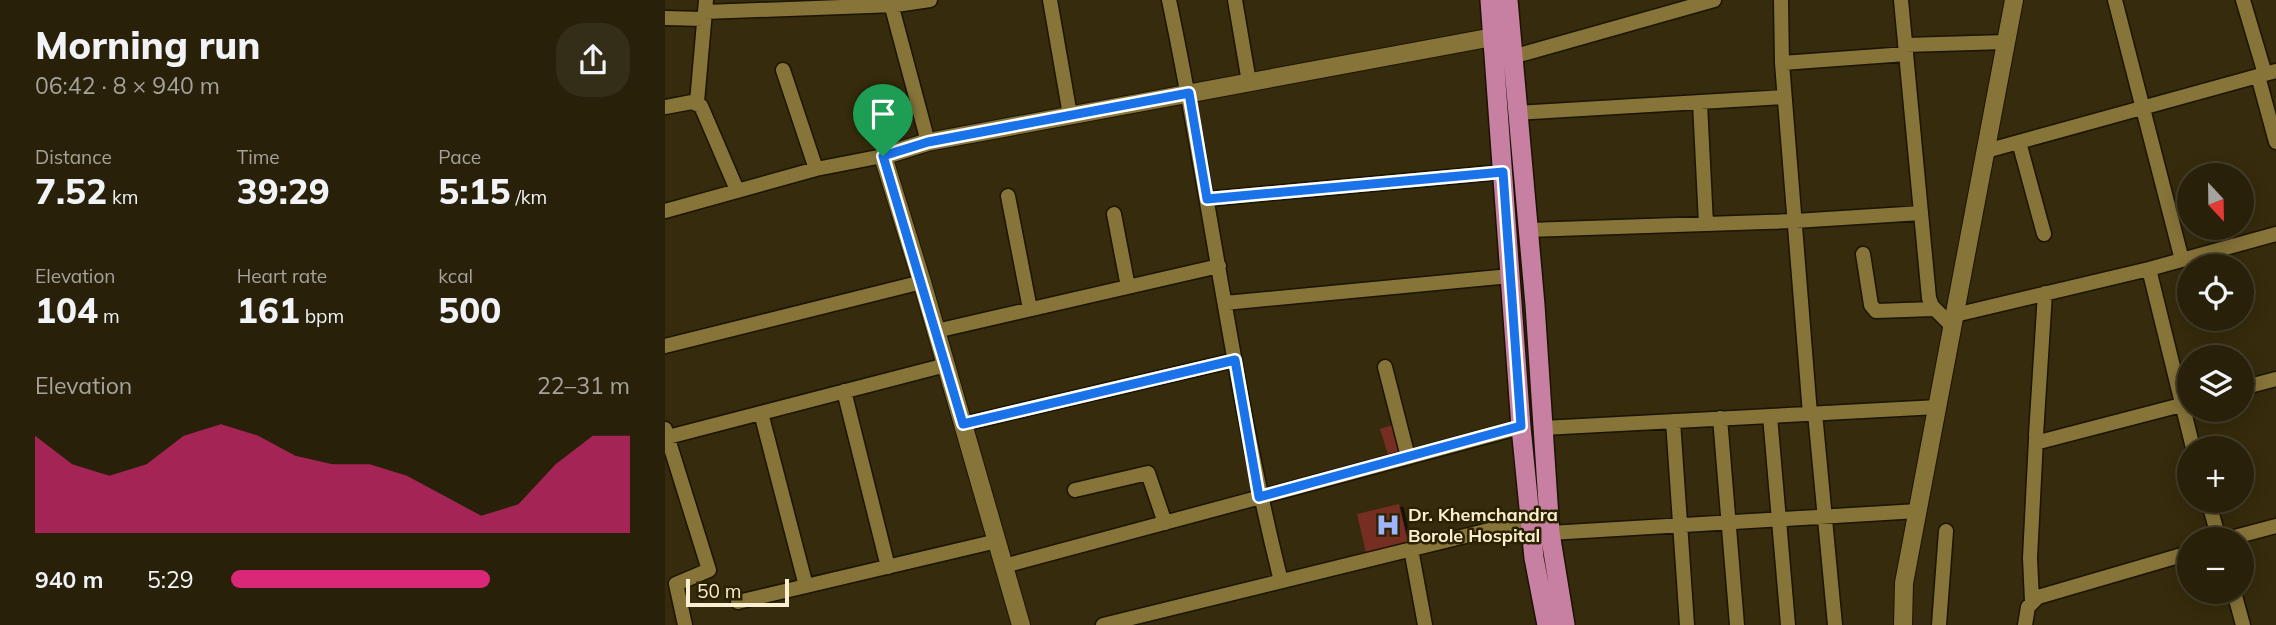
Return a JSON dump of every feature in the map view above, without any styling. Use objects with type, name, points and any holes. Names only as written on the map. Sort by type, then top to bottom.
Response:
[{"type":"main road","points":[[1490,0],[1521,426],[1530,520],[1547,625]]},
{"type":"main road","points":[[1508,0],[1550,533],[1565,625]]},
{"type":"street","points":[[1050,0],[1070,115]]},
{"type":"street","points":[[1169,0],[1189,93],[1259,497],[1281,581]]},
{"type":"street","points":[[1234,0],[1249,82]]},
{"type":"street","points":[[1512,57],[1714,0]]},
{"type":"street","points":[[1781,0],[1784,97],[1835,625]]},
{"type":"street","points":[[1901,0],[1929,298],[1934,309]]},
{"type":"street","points":[[1903,625],[1904,583],[2014,0]]},
{"type":"street","points":[[2115,0],[2180,254]]},
{"type":"street","points":[[2243,0],[2266,74],[2276,142]]},
{"type":"street","points":[[665,18],[705,10],[924,1]]},
{"type":"street","points":[[892,4],[920,144]]},
{"type":"street","points":[[705,10],[697,102],[737,190]]},
{"type":"street","points":[[665,211],[816,169],[920,144],[1493,37]]},
{"type":"street","points":[[1782,63],[1905,49],[2006,42]]},
{"type":"street","points":[[783,71],[816,169]]},
{"type":"street","points":[[1986,151],[2266,74]]},
{"type":"street","points":[[1517,113],[1784,97]]},
{"type":"street","points":[[665,107],[697,102]]},
{"type":"street","points":[[1700,103],[1706,224]]},
{"type":"street","points":[[2018,142],[2044,234]]},
{"type":"street","points":[[887,154],[922,282],[945,329],[946,365],[1021,625]]},
{"type":"street","points":[[1207,199],[1503,172]]},
{"type":"street","points":[[1008,196],[1030,309]]},
{"type":"street","points":[[1528,230],[1795,221],[1921,213]]},
{"type":"street","points":[[1114,214],[1128,287]]},
{"type":"street","points":[[2204,254],[2276,234]]},
{"type":"street","points":[[1863,254],[1871,304],[1876,311],[1934,309],[1954,321],[2045,293],[2177,261]]},
{"type":"street","points":[[945,329],[1219,266]]},
{"type":"street","points":[[2149,269],[2177,374]]},
{"type":"street","points":[[1225,303],[1510,276]]},
{"type":"street","points":[[665,346],[922,282]]},
{"type":"street","points":[[2025,625],[2026,613],[2032,601],[2030,558],[2045,293]]},
{"type":"street","points":[[963,424],[1235,360]]},
{"type":"street","points":[[685,625],[671,586],[709,570],[671,470],[666,433],[761,413],[946,365]]},
{"type":"street","points":[[1385,367],[1408,457]]},
{"type":"street","points":[[2254,385],[2276,379]]},
{"type":"street","points":[[843,391],[888,567]]},
{"type":"street","points":[[2036,439],[2043,442],[2177,406]]},
{"type":"street","points":[[1543,428],[1938,407]]},
{"type":"street","points":[[761,413],[806,586]]},
{"type":"street","points":[[1770,416],[1788,625]]},
{"type":"street","points":[[1720,418],[1737,625]]},
{"type":"street","points":[[1673,421],[1687,625]]},
{"type":"street","points":[[1004,566],[1521,426]]},
{"type":"street","points":[[1075,490],[1148,473],[1165,523]]},
{"type":"street","points":[[1550,533],[1918,511]]},
{"type":"street","points":[[1104,625],[1139,621],[1281,581],[1530,520]]},
{"type":"street","points":[[2254,532],[2276,526]]},
{"type":"street","points":[[1939,625],[1946,531]]},
{"type":"street","points":[[738,603],[997,541]]},
{"type":"street","points":[[1411,549],[1425,625]]},
{"type":"street","points":[[2032,601],[2177,556]]},
{"type":"street","points":[[2237,604],[2243,625]]},
{"type":"building","points":[[1393,425],[1401,451],[1388,455],[1380,429]]},
{"type":"building","points":[[1399,504],[1408,542],[1366,553],[1357,514]]},
{"type":"place","name":"Dr. Khemchandra Borole Hospital","points":[[1388,525]]},
{"type":"route","points":[[1189,93],[1207,199],[1503,172],[1521,426],[1259,497],[1235,360],[963,424],[883,156],[928,142],[1189,93]]}]
